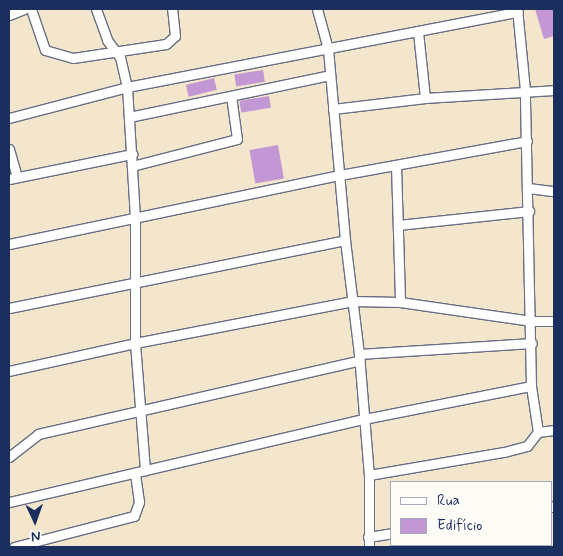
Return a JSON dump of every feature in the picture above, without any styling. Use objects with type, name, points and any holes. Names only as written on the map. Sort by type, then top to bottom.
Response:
[{"type":"street","points":[[9,15],[24,9]]},
{"type":"street","points":[[31,9],[43,46],[51,54],[87,58],[158,47],[172,40],[175,27],[172,9]]},
{"type":"street","points":[[14,547],[134,516],[139,502],[139,412],[135,343],[135,217],[127,87],[120,57],[106,40],[96,9]]},
{"type":"street","points":[[317,9],[328,49],[345,240],[360,357],[369,475],[369,547]]},
{"type":"street","points":[[9,118],[127,87],[418,32],[518,10],[526,90],[532,321],[531,386],[538,432]]},
{"type":"street","points":[[418,32],[425,98]]},
{"type":"street","points":[[129,117],[330,75]]},
{"type":"street","points":[[333,109],[425,98],[526,90],[554,90]]},
{"type":"street","points":[[132,166],[237,139],[231,96]]},
{"type":"street","points":[[9,244],[340,175],[527,141]]},
{"type":"street","points":[[9,150],[13,178],[132,154]]},
{"type":"street","points":[[396,165],[400,302]]},
{"type":"street","points":[[528,188],[554,191]]},
{"type":"street","points":[[398,225],[529,212]]},
{"type":"street","points":[[9,308],[345,240]]},
{"type":"street","points":[[9,371],[135,343],[354,301],[400,302],[532,321],[554,321]]},
{"type":"street","points":[[9,457],[38,434],[139,412],[360,357],[532,343]]},
{"type":"street","points":[[9,502],[364,418],[531,386]]},
{"type":"street","points":[[369,475],[504,452],[527,446],[538,432],[554,430]]},
{"type":"street","points":[[368,537],[390,533]]},
{"type":"building","points":[[535,9],[554,9],[554,36],[544,39]]},
{"type":"building","points":[[263,70],[265,82],[236,86],[234,75]]},
{"type":"building","points":[[214,78],[217,90],[189,97],[186,85]]},
{"type":"building","points":[[269,96],[271,108],[241,113],[239,101]]},
{"type":"building","points":[[278,145],[284,178],[255,184],[249,150]]}]
